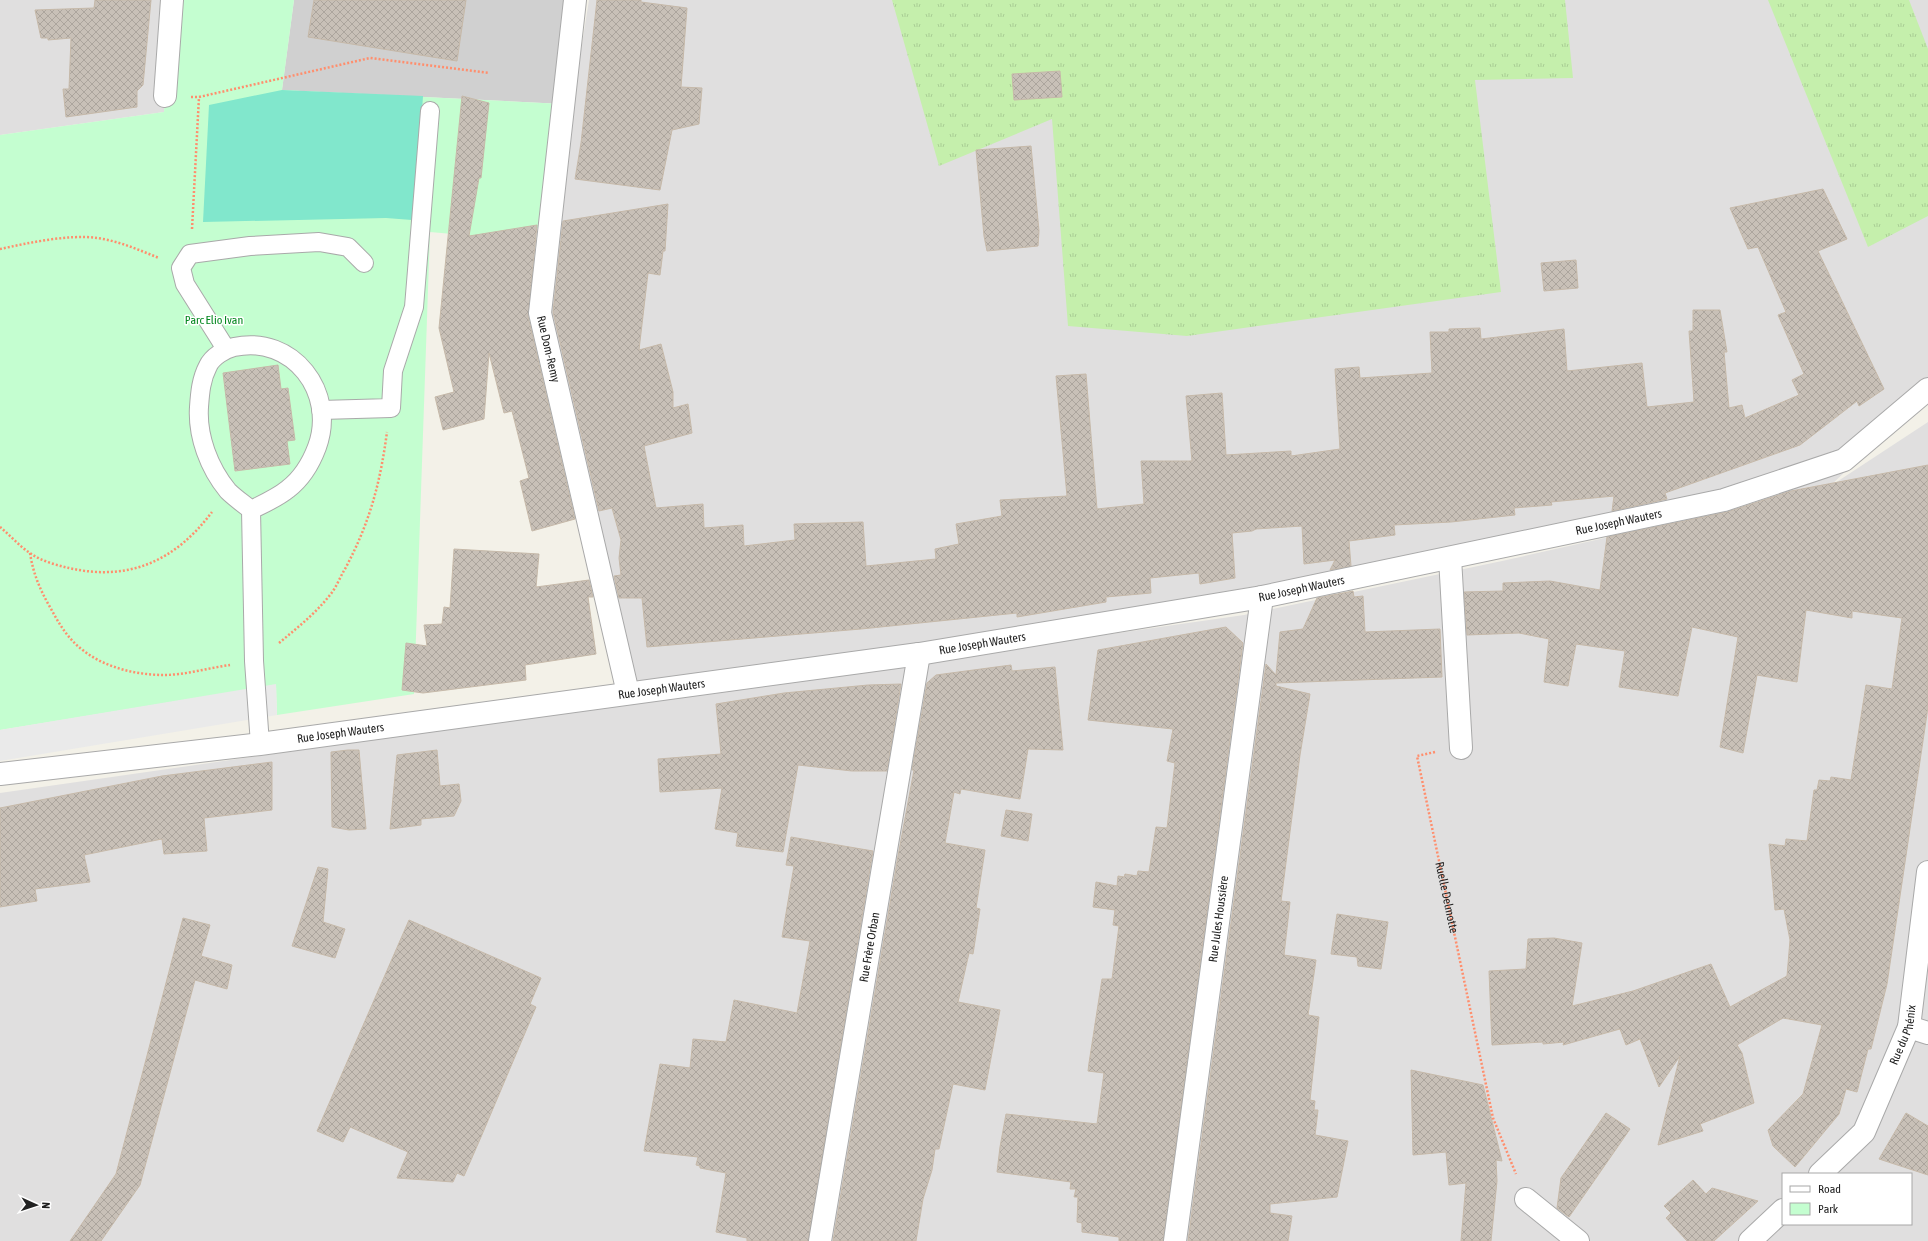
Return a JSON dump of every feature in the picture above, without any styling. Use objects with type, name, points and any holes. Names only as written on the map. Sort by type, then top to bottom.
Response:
[{"type":"street","points":[[165,96],[172,0]]},
{"type":"street","name":"Rue Dom-Remy","points":[[575,0],[540,313],[628,693]]},
{"type":"street","name":"Rue Joseph Wauters","points":[[0,774],[260,744],[919,654],[1262,597],[1724,500],[1844,460],[1928,390]]},
{"type":"street","points":[[1450,558],[1461,748]]},
{"type":"street","name":"Rue Jules Houssière","points":[[1175,1241],[1262,597]]},
{"type":"street","name":"Rue Frère Orban","points":[[820,1241],[919,654]]},
{"type":"street","name":"Rue du Phénix","points":[[1821,1173],[1864,1132],[1919,1030],[1928,872]]},
{"type":"street","points":[[1526,1199],[1578,1241]]},
{"type":"street","points":[[1750,1241],[1782,1211]]},
{"type":"lane","points":[[321,410],[391,408],[393,371],[414,307],[430,111]]},
{"type":"lane","points":[[226,349],[185,284],[186,261],[250,246],[318,242],[348,247],[364,262]]},
{"type":"lane","points":[[251,510],[288,489],[302,475],[314,457],[322,429],[321,410],[314,383],[298,365],[276,349],[248,344],[226,349],[208,365],[200,388],[198,415],[203,446],[214,469],[228,490],[251,510],[254,661],[260,744]]},
{"type":"path","points":[[0,249],[32,243],[97,238],[186,261],[199,97],[370,58],[489,73]]},
{"type":"path","points":[[30,553],[33,570],[43,594],[69,637],[78,646],[109,665],[146,674],[165,675],[254,661],[305,622],[331,594],[341,576],[363,535],[374,503],[383,462],[391,408]]},
{"type":"path","points":[[0,527],[30,553],[52,564],[83,571],[110,572],[146,566],[180,546],[204,523],[228,490]]},
{"type":"path","name":"Ruelle Delmotte","points":[[1461,748],[1417,756],[1493,1118],[1526,1199]]},
{"type":"shaded area","points":[[0,0],[173,0],[164,112],[0,135]]},
{"type":"shaded area","points":[[294,0],[575,0],[563,104],[282,90]]},
{"type":"shaded area","points":[[589,0],[1928,0],[1928,393],[1829,487],[1928,422],[1928,1241],[0,1241],[0,793],[1244,615],[1502,561],[1815,491],[628,693],[542,295]]},
{"type":"shaded area","points":[[276,684],[277,715],[0,761],[0,730]]},
{"type":"green space","name":"Parc Elio Ivan","points":[[172,0],[294,0],[282,90],[563,104],[550,229],[525,227],[475,236],[430,232],[414,694],[277,715],[276,685],[0,730],[0,135],[164,112]]},
{"type":"green space","points":[[892,0],[1565,0],[1573,78],[1475,80],[1501,292],[1187,336],[1068,326],[1052,119],[939,166]]},
{"type":"green space","points":[[1768,0],[1909,0],[1928,49],[1928,216],[1868,247]]},
{"type":"green space","points":[[282,90],[423,96],[419,155],[412,220],[386,218],[203,222],[209,105]]},
{"type":"building","points":[[95,0],[151,0],[143,85],[137,91],[137,107],[66,117],[63,89],[69,89],[71,38],[48,40],[48,38],[41,38],[35,10],[94,8]]},
{"type":"building","points":[[314,0],[466,0],[457,61],[308,37]]},
{"type":"building","points":[[597,0],[641,0],[641,2],[687,8],[681,87],[702,88],[699,124],[672,130],[660,190],[575,179],[581,143]]},
{"type":"building","points":[[1060,71],[1062,97],[1014,100],[1012,74]]},
{"type":"building","points":[[462,96],[489,103],[481,178],[479,178],[469,236],[537,225],[528,316],[575,519],[532,531],[520,481],[529,478],[512,411],[504,413],[489,353],[484,419],[443,430],[435,397],[454,392],[439,328]]},
{"type":"building","points":[[1031,146],[1039,231],[1038,246],[987,251],[984,236],[976,150]]},
{"type":"building","points":[[1823,189],[1847,239],[1818,251],[1884,389],[1859,406],[1857,401],[1800,445],[1665,493],[1667,499],[1612,511],[1614,496],[1551,502],[1552,505],[1514,508],[1515,515],[1451,522],[1394,525],[1395,535],[1349,541],[1351,566],[1330,570],[1335,560],[1304,564],[1302,526],[1256,529],[1252,531],[1232,533],[1235,578],[1200,584],[1199,573],[1150,578],[1151,593],[1106,597],[1106,602],[1017,617],[1017,613],[861,629],[647,647],[642,598],[619,598],[614,576],[621,575],[619,558],[621,540],[612,508],[599,511],[553,312],[563,221],[668,204],[665,251],[663,251],[660,275],[648,273],[639,350],[661,344],[673,392],[673,408],[688,404],[692,433],[644,446],[656,508],[703,504],[704,528],[743,525],[744,546],[795,540],[794,524],[863,522],[866,566],[936,559],[935,549],[959,544],[956,524],[1002,516],[1000,500],[1067,496],[1056,376],[1086,374],[1097,509],[1144,504],[1141,461],[1192,461],[1186,396],[1222,393],[1226,455],[1291,451],[1291,456],[1340,449],[1335,369],[1359,367],[1360,378],[1432,373],[1430,332],[1449,332],[1449,329],[1480,328],[1481,339],[1564,329],[1567,371],[1642,363],[1647,407],[1694,402],[1689,331],[1693,331],[1693,310],[1720,310],[1727,352],[1724,352],[1729,408],[1742,405],[1745,418],[1799,395],[1792,380],[1804,374],[1778,315],[1786,312],[1758,247],[1748,249],[1730,208]]},
{"type":"building","points":[[1576,260],[1578,288],[1544,291],[1541,263]]},
{"type":"building","points":[[278,365],[281,389],[288,388],[295,440],[287,441],[290,464],[235,471],[223,373]]},
{"type":"building","points":[[1928,465],[1928,707],[1887,984],[1871,1049],[1868,1049],[1857,1092],[1846,1089],[1839,1114],[1795,1167],[1773,1146],[1768,1130],[1803,1094],[1822,1025],[1783,1018],[1737,1045],[1742,1053],[1754,1103],[1700,1124],[1703,1131],[1658,1145],[1680,1056],[1659,1087],[1640,1039],[1626,1045],[1620,1029],[1563,1045],[1564,1042],[1492,1045],[1489,971],[1526,969],[1528,939],[1554,938],[1582,943],[1572,1006],[1633,991],[1711,964],[1730,1007],[1787,976],[1790,940],[1784,909],[1775,910],[1769,844],[1785,846],[1786,839],[1807,841],[1814,790],[1817,790],[1819,780],[1830,781],[1831,777],[1851,780],[1866,685],[1892,689],[1902,618],[1852,611],[1852,618],[1806,610],[1797,682],[1757,675],[1743,753],[1720,747],[1738,637],[1692,627],[1678,696],[1619,687],[1625,651],[1576,644],[1568,686],[1544,682],[1549,639],[1519,633],[1467,635],[1464,592],[1503,591],[1503,583],[1550,581],[1600,590],[1607,537],[1727,512],[1791,491]]},
{"type":"building","points":[[454,549],[539,554],[536,587],[589,580],[593,597],[588,597],[596,654],[525,665],[526,680],[423,693],[402,690],[406,643],[427,646],[424,625],[442,624],[444,607],[450,608]]},
{"type":"building","points":[[1353,591],[1354,597],[1363,596],[1365,632],[1440,629],[1442,677],[1276,683],[1276,686],[1310,694],[1300,755],[1281,901],[1290,902],[1284,955],[1316,960],[1308,1015],[1319,1017],[1310,1100],[1315,1101],[1314,1110],[1318,1110],[1315,1135],[1348,1141],[1337,1197],[1270,1204],[1270,1213],[1292,1216],[1288,1241],[1188,1241],[1266,664],[1276,675],[1280,632],[1303,629],[1317,598]]},
{"type":"building","points":[[1226,627],[1243,643],[1163,1241],[1119,1241],[1119,1237],[1082,1232],[1082,1223],[1077,1222],[1078,1197],[1074,1197],[1076,1189],[1070,1189],[1071,1182],[997,1172],[1000,1147],[1006,1114],[1097,1124],[1104,1073],[1088,1071],[1102,979],[1112,979],[1119,926],[1113,925],[1115,910],[1093,907],[1096,882],[1117,886],[1118,876],[1124,877],[1125,874],[1137,876],[1138,871],[1149,872],[1156,827],[1167,828],[1175,763],[1167,761],[1173,729],[1088,720],[1098,650]]},
{"type":"building","points":[[1011,665],[1012,671],[1055,667],[1063,750],[1028,749],[1020,799],[961,789],[960,794],[954,792],[945,843],[985,850],[976,908],[980,909],[973,954],[969,953],[958,1002],[1000,1010],[985,1090],[953,1084],[939,1149],[935,1149],[932,1170],[923,1199],[916,1241],[833,1241],[914,770],[912,770],[927,683],[936,675]]},
{"type":"building","points":[[901,684],[887,771],[852,771],[798,765],[783,852],[736,846],[738,833],[715,829],[722,788],[660,792],[658,759],[721,754],[716,704],[784,693],[868,685]]},
{"type":"building","points":[[359,750],[366,829],[349,830],[332,827],[331,752]]},
{"type":"building","points":[[437,750],[440,786],[459,784],[461,801],[454,816],[421,819],[421,825],[390,829],[397,755]]},
{"type":"building","points":[[272,762],[272,810],[204,818],[207,851],[164,854],[162,839],[84,855],[90,882],[35,889],[37,901],[0,907],[0,808],[162,776]]},
{"type":"building","points":[[1006,810],[1032,814],[1028,841],[1001,836]]},
{"type":"building","points":[[791,837],[873,851],[808,1241],[747,1241],[747,1238],[716,1232],[726,1173],[700,1168],[700,1166],[696,1165],[698,1157],[644,1151],[660,1064],[690,1068],[693,1039],[726,1042],[734,1000],[797,1013],[810,941],[782,937],[794,866],[786,865]]},
{"type":"building","points":[[318,867],[328,869],[323,922],[345,929],[335,958],[292,946]]},
{"type":"building","points":[[1337,914],[1388,922],[1381,969],[1358,966],[1357,957],[1331,954]]},
{"type":"building","points":[[183,918],[210,925],[201,956],[232,965],[227,989],[195,980],[140,1185],[101,1241],[70,1241],[116,1174]]},
{"type":"building","points":[[409,920],[541,978],[530,1004],[536,1007],[481,1137],[464,1176],[457,1173],[453,1182],[397,1178],[408,1152],[350,1127],[343,1142],[317,1131]]},
{"type":"building","points":[[1411,1070],[1483,1085],[1502,1161],[1496,1160],[1497,1181],[1491,1241],[1461,1241],[1466,1183],[1449,1185],[1446,1152],[1413,1155]]},
{"type":"building","points":[[1606,1113],[1630,1129],[1569,1217],[1557,1208],[1561,1178]]},
{"type":"building","points":[[1906,1113],[1928,1126],[1928,1175],[1879,1159]]},
{"type":"building","points":[[1693,1180],[1706,1194],[1712,1188],[1758,1201],[1714,1241],[1687,1241],[1666,1218],[1671,1213],[1664,1206]]}]
